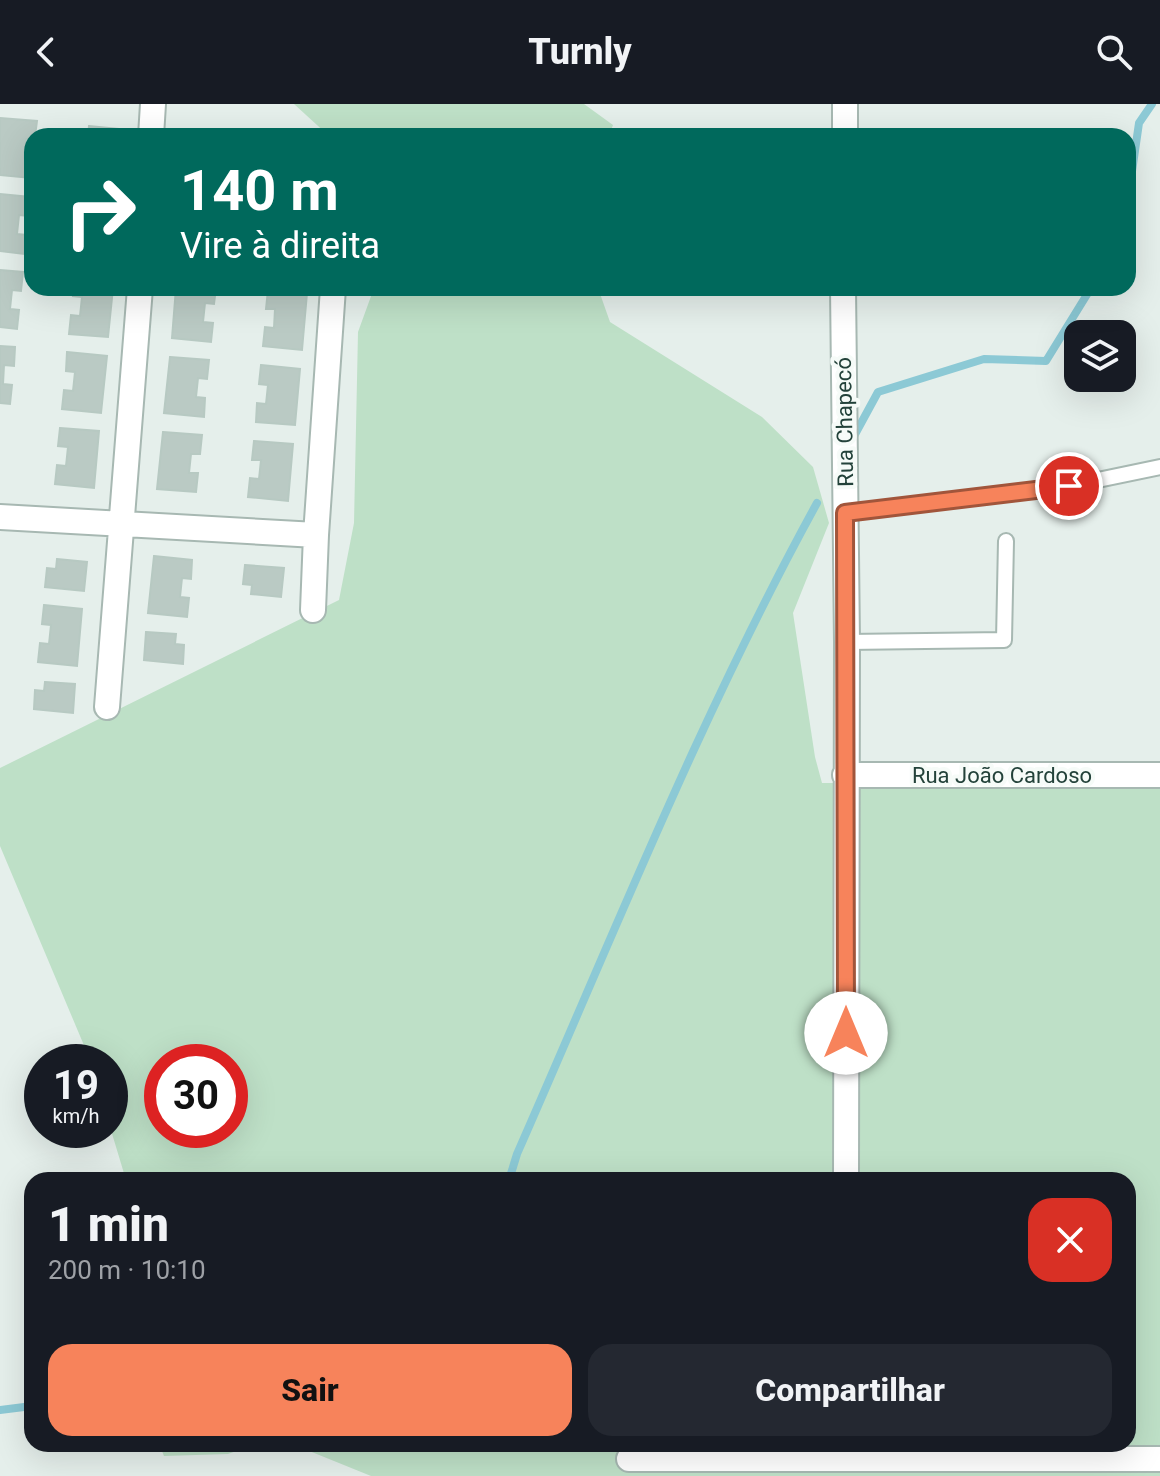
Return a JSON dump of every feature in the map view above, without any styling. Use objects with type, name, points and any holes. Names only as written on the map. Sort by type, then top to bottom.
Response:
[{"type":"street","points":[[152,128],[153,104]]},
{"type":"street","points":[[845,104],[845,128]]},
{"type":"street","points":[[107,707],[139,296]]},
{"type":"street","points":[[313,610],[332,296]]},
{"type":"street","name":"Rua Chapecó","points":[[843,296],[847,642],[846,1172]]},
{"type":"street","points":[[0,517],[316,535]]},
{"type":"street","name":"Rua João Cardoso","points":[[845,775],[1160,775]]},
{"type":"street","points":[[629,1459],[1160,1459]]},
{"type":"lane","points":[[845,513],[1069,486],[1160,467]]},
{"type":"lane","points":[[847,642],[1004,640],[1006,541]]},
{"type":"green space","points":[[294,104],[584,104],[613,125],[612,128],[320,128]]},
{"type":"green space","points":[[371,296],[601,296],[610,322],[762,417],[813,467],[829,523],[793,613],[815,757],[822,783],[1160,784],[1160,1476],[371,1476],[312,1452],[1136,1452],[1136,1172],[124,1172],[116,1148],[128,1148],[128,1044],[83,1044],[0,846],[0,768],[339,600],[354,523],[358,332]]},
{"type":"green space","points":[[162,1452],[234,1452],[228,1454],[164,1456]]},
{"type":"building","points":[[0,118],[37,121],[36,128],[24,128],[24,177],[0,175]]},
{"type":"building","points":[[0,194],[24,196],[24,216],[19,215],[17,234],[24,235],[24,254],[0,251]]},
{"type":"building","points":[[0,270],[23,272],[21,291],[12,290],[10,309],[19,310],[17,329],[0,327]]},
{"type":"building","points":[[73,296],[112,296],[108,337],[69,334],[71,315],[80,316],[82,297]]},
{"type":"building","points":[[175,296],[215,296],[214,304],[205,303],[203,322],[213,323],[211,342],[172,338]]},
{"type":"building","points":[[267,296],[307,296],[302,350],[263,346],[265,327],[274,328],[275,309],[266,309]]},
{"type":"building","points":[[0,346],[15,347],[14,366],[4,365],[3,384],[12,385],[10,404],[0,403]]},
{"type":"building","points":[[67,352],[107,356],[101,413],[62,409],[64,390],[73,391],[75,372],[66,371]]},
{"type":"building","points":[[170,357],[209,360],[207,379],[198,378],[196,397],[205,398],[204,417],[164,413]]},
{"type":"building","points":[[261,365],[300,369],[295,425],[256,422],[257,403],[266,404],[268,385],[259,384]]},
{"type":"building","points":[[60,428],[99,431],[94,488],[55,484],[57,465],[66,466],[68,447],[58,446]]},
{"type":"building","points":[[163,432],[202,435],[200,454],[191,454],[189,473],[198,473],[196,492],[157,489]]},
{"type":"building","points":[[254,441],[293,444],[288,501],[248,497],[250,478],[259,479],[261,460],[252,460]]},
{"type":"building","points":[[154,556],[192,560],[191,579],[182,578],[180,597],[189,598],[187,617],[148,613]]},
{"type":"building","points":[[57,559],[87,562],[84,591],[45,587],[47,568],[56,569]]},
{"type":"building","points":[[245,565],[284,568],[281,597],[251,594],[252,585],[243,584]]},
{"type":"building","points":[[44,605],[82,609],[77,666],[38,662],[40,643],[49,644],[51,625],[42,624]]},
{"type":"building","points":[[146,632],[176,634],[175,644],[184,645],[183,664],[144,660]]},
{"type":"building","points":[[45,682],[75,684],[73,713],[34,709],[35,690],[44,691]]},
{"type":"waterway","points":[[1136,144],[1139,123],[1152,104]]},
{"type":"waterway","points":[[853,438],[878,392],[984,359],[1046,361],[1086,296]]},
{"type":"waterway","points":[[511,1172],[697,743],[817,503]]},
{"type":"waterway","points":[[0,1410],[24,1407]]},
{"type":"route","points":[[846,1033],[845,513],[1069,486]]}]
